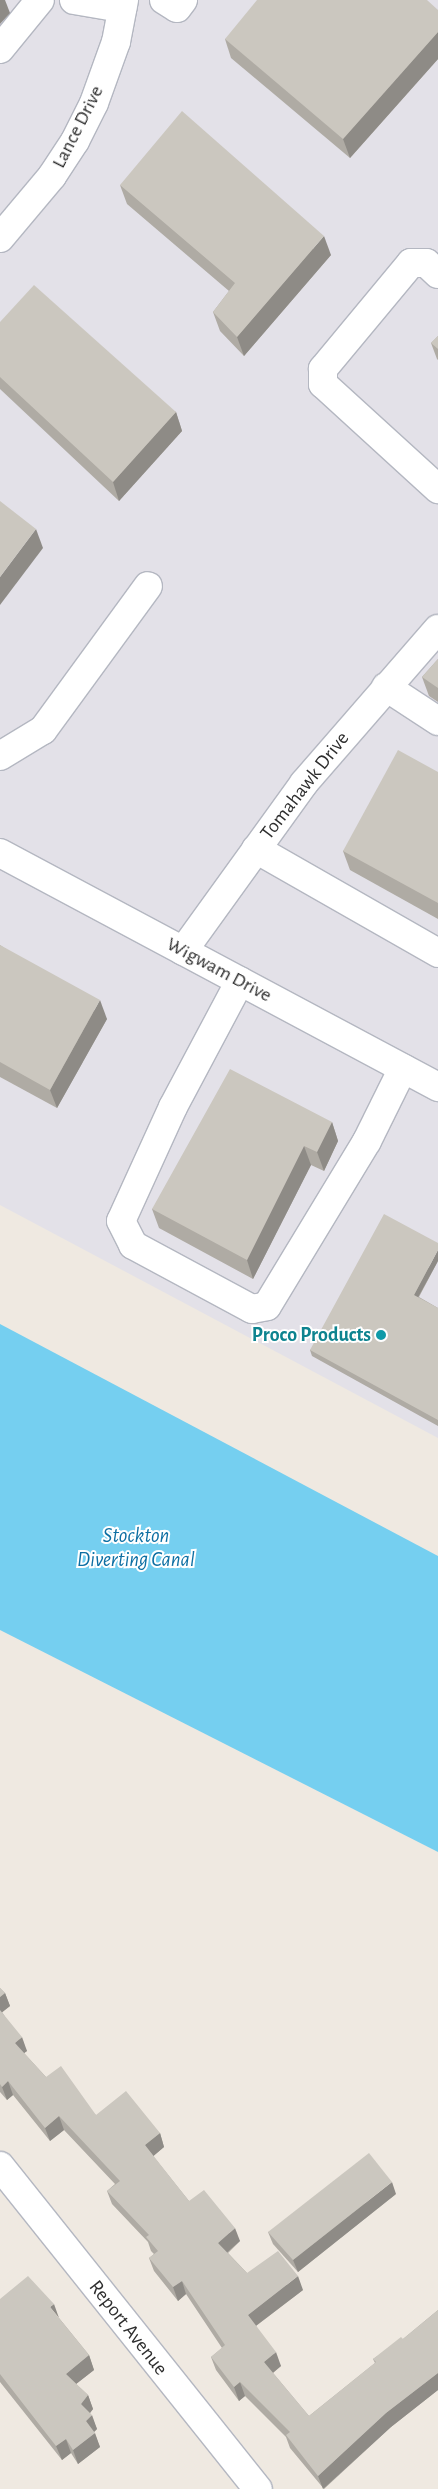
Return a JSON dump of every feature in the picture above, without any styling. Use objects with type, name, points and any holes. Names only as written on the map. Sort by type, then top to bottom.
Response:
[{"type":"street","points":[[0,50],[40,0]]},
{"type":"street","points":[[74,0],[123,4]]},
{"type":"street","points":[[164,0],[176,8],[183,0]]},
{"type":"street","name":"Lance Drive","points":[[0,238],[52,176],[75,141],[100,85],[116,42],[123,4]]},
{"type":"street","points":[[438,274],[426,263],[411,263],[323,369],[323,384],[438,488]]},
{"type":"street","points":[[0,756],[43,730],[148,586]]},
{"type":"street","name":"Tomahawk Drive","points":[[183,951],[304,783],[438,629]]},
{"type":"street","points":[[386,687],[438,721]]},
{"type":"street","points":[[256,849],[438,953]]},
{"type":"street","name":"Wigwam Drive","points":[[0,853],[438,1087]]},
{"type":"street","points":[[240,981],[172,1108],[121,1221],[133,1245],[252,1309],[267,1306],[367,1141],[403,1068]]},
{"type":"street","name":"Report Avenue","points":[[0,2166],[258,2489]]},
{"type":"shaded area","points":[[0,0],[438,0],[438,1438],[0,1205]]},
{"type":"water","name":"Stockton Diverting Canal","points":[[0,1324],[438,1556],[438,1852],[0,1630]]},
{"type":"building","points":[[257,0],[427,0],[438,10],[438,32],[343,139],[225,39]]},
{"type":"building","points":[[182,111],[324,236],[237,337],[213,312],[235,283],[120,185]]},
{"type":"building","points":[[34,285],[176,412],[113,482],[0,377],[0,322]]},
{"type":"building","points":[[438,336],[438,349],[431,343]]},
{"type":"building","points":[[0,501],[36,529],[0,577]]},
{"type":"building","points":[[438,659],[438,688],[422,677]]},
{"type":"building","points":[[398,750],[438,772],[438,903],[343,851]]},
{"type":"building","points":[[0,945],[100,1000],[50,1090],[0,1062]]},
{"type":"building","points":[[230,1069],[332,1122],[317,1152],[304,1146],[247,1260],[152,1209]]},
{"type":"building","name":"Proco Products","points":[[384,1214],[438,1243],[438,1250],[414,1295],[438,1308],[438,1420],[310,1350]]},
{"type":"building","points":[[0,1988],[5,1993],[0,1997]]},
{"type":"building","points":[[0,2010],[22,2037],[15,2043],[46,2077],[61,2066],[96,2115],[126,2091],[160,2133],[145,2145],[189,2201],[204,2190],[235,2228],[218,2243],[247,2273],[278,2251],[298,2276],[248,2315],[276,2352],[264,2362],[309,2416],[376,2362],[373,2359],[401,2337],[403,2339],[438,2310],[438,2373],[386,2413],[318,2476],[286,2435],[290,2432],[240,2382],[234,2387],[211,2357],[225,2345],[182,2281],[173,2287],[149,2258],[158,2251],[146,2237],[149,2235],[107,2191],[120,2181],[59,2116],[45,2128],[8,2081],[2,2087],[0,2084]]},
{"type":"building","points":[[369,2153],[392,2182],[293,2260],[268,2232]]},
{"type":"building","points":[[28,2276],[54,2304],[50,2307],[89,2355],[66,2374],[88,2395],[81,2404],[92,2415],[86,2421],[95,2433],[73,2450],[66,2439],[56,2446],[0,2374],[0,2299]]},
{"type":"place","name":"Proco Products","points":[[381,1335]]}]
